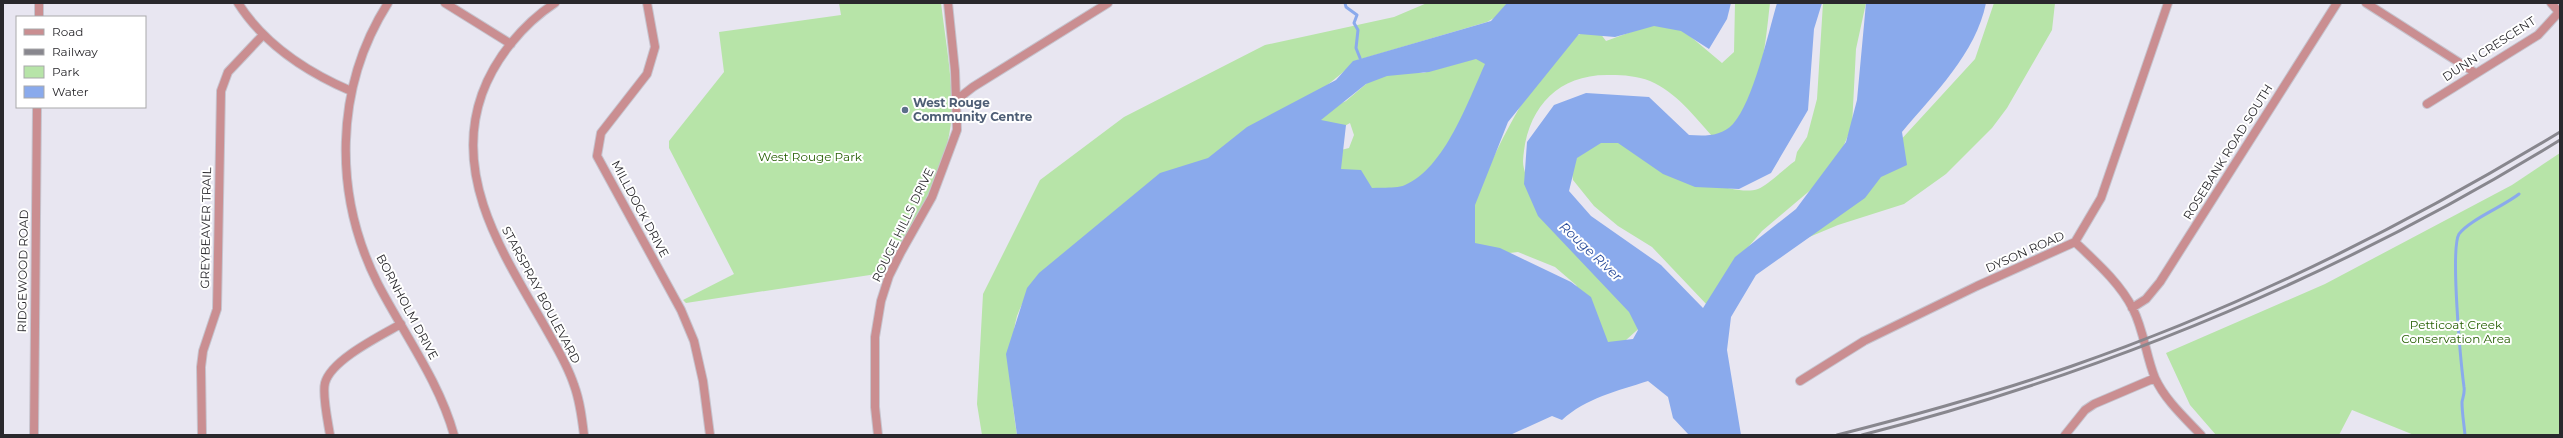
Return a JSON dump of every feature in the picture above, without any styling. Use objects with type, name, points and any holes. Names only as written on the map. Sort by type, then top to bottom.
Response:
[{"type":"street","points":[[39,16],[40,3]]},
{"type":"street","points":[[238,3],[263,34],[300,65],[351,91]]},
{"type":"street","name":"BORNHOLM DRIVE","points":[[388,3],[372,32],[351,91],[346,133],[346,164],[354,217],[364,252],[446,406],[454,435]]},
{"type":"street","points":[[444,3],[511,44]]},
{"type":"street","name":"STARSPRAY BOULEVARD","points":[[555,3],[540,13],[511,44],[486,82],[479,103],[473,146],[479,193],[498,245],[564,360],[581,407],[584,435]]},
{"type":"street","name":"MILLDOCK DRIVE","points":[[647,3],[655,47],[647,74],[601,133],[597,156],[681,310],[694,341],[703,381],[710,435]]},
{"type":"street","name":"ROUGE HILLS DRIVE","points":[[878,435],[875,407],[875,337],[881,301],[889,276],[932,197],[945,167],[957,130],[955,71],[948,3]]},
{"type":"street","points":[[955,101],[973,87],[1108,3]]},
{"type":"street","name":"DYSON ROAD","points":[[1800,381],[1864,342],[1977,286],[2075,242],[2101,198],[2168,3]]},
{"type":"street","name":"ROSEBANK ROAD SOUTH","points":[[2132,308],[2146,298],[2160,282],[2337,3]]},
{"type":"street","points":[[2366,3],[2474,72]]},
{"type":"street","points":[[2551,3],[2560,12]]},
{"type":"street","name":"DUNN CRESCENT","points":[[2427,104],[2474,72],[2538,35],[2560,12]]},
{"type":"street","name":"GREYBEAVER TRAIL","points":[[202,435],[201,367],[203,351],[217,309],[221,91],[228,72],[263,34]]},
{"type":"street","name":"RIDGEWOOD ROAD","points":[[34,435],[37,108]]},
{"type":"street","points":[[2075,242],[2103,268],[2132,308],[2142,331],[2155,378],[2164,394],[2201,435]]},
{"type":"street","points":[[330,435],[324,385],[329,373],[340,362],[401,324]]},
{"type":"street","points":[[2065,435],[2085,410],[2094,404],[2155,378]]},
{"type":"green space","name":"West Rouge Park","points":[[839,3],[941,3],[949,66],[952,103],[951,126],[939,171],[929,192],[883,273],[686,303],[683,300],[734,274],[669,148],[669,141],[724,72],[719,32],[841,15]]},
{"type":"green space","points":[[1427,3],[1520,3],[1487,22],[1358,60],[1320,91],[1029,290],[1017,316],[1012,345],[1011,375],[1017,435],[982,435],[977,404],[983,294],[1040,180],[1124,117],[1265,45],[1394,17]]},
{"type":"green space","points":[[1735,3],[1770,3],[1766,39],[1758,80],[1751,99],[1741,116],[1729,129],[1713,137],[1692,113],[1668,91],[1650,81],[1630,76],[1616,75],[1592,76],[1575,80],[1560,88],[1548,98],[1538,110],[1530,125],[1525,142],[1523,161],[1524,170],[1529,185],[1645,323],[1616,349],[1604,353],[1597,322],[1576,285],[1555,267],[1518,252],[1475,257],[1467,227],[1468,211],[1512,121],[1544,69],[1562,48],[1580,34],[1597,29],[1606,41],[1653,24],[1678,26],[1722,63],[1734,52]]},
{"type":"green space","points":[[1823,3],[1866,3],[1856,49],[1852,126],[1833,171],[1762,231],[1726,273],[1709,307],[1652,247],[1618,226],[1594,206],[1573,180],[1571,167],[1579,154],[1606,135],[1659,162],[1704,181],[1725,187],[1744,190],[1758,189],[1762,187],[1795,161],[1797,152],[1807,137],[1817,99]]},
{"type":"green space","points":[[1994,3],[2055,3],[2052,30],[2007,108],[1992,128],[1946,174],[1904,204],[1838,225],[1783,248],[1886,156],[1975,59]]},
{"type":"green space","points":[[1495,53],[1447,161],[1360,238],[1333,152],[1349,148],[1354,135],[1350,123],[1238,185],[1314,116],[1346,101],[1379,73],[1393,69],[1423,73]]},
{"type":"green space","name":"Petticoat Creek Conservation Area","points":[[2560,153],[2560,435],[2414,435],[2352,410],[2339,435],[2216,435],[2190,405],[2166,353],[2325,284],[2512,185]]},
{"type":"water","name":"Rouge River","points":[[1507,3],[1731,3],[1727,19],[1709,49],[1681,31],[1654,26],[1615,37],[1579,34],[1508,122],[1475,205],[1475,243],[1500,248],[1571,282],[1591,297],[1608,342],[1633,339],[1638,330],[1629,312],[1538,216],[1524,184],[1527,142],[1554,105],[1586,93],[1649,97],[1689,135],[1712,135],[1718,133],[1733,124],[1747,100],[1759,67],[1777,3],[1822,3],[1814,29],[1808,110],[1771,173],[1739,189],[1695,187],[1663,174],[1618,143],[1601,143],[1577,158],[1569,191],[1591,216],[1661,265],[1703,308],[1735,257],[1796,209],[1846,142],[1857,100],[1866,3],[1986,3],[1981,21],[1963,56],[1940,88],[1902,132],[1907,165],[1881,177],[1865,198],[1756,275],[1731,317],[1727,350],[1741,435],[1689,435],[1673,418],[1668,397],[1648,381],[1602,396],[1571,412],[1562,420],[1552,416],[1510,435],[1017,435],[1006,354],[1027,288],[1039,273],[1160,173],[1208,158],[1247,127],[1336,80],[1353,61],[1491,21]],"holes":[[[1476,59],[1485,64],[1454,132],[1432,164],[1419,176],[1405,185],[1372,188],[1361,170],[1341,169],[1346,125],[1321,120],[1366,84],[1387,76],[1429,72]]]},
{"type":"waterway","points":[[1345,3],[1346,7],[1357,15],[1354,23],[1358,30],[1356,48],[1360,58]]},
{"type":"waterway","points":[[2465,435],[2462,402],[2464,389],[2456,283],[2457,244],[2459,234],[2478,218],[2519,194]]},
{"type":"railway","points":[[1837,435],[2014,385],[2136,343],[2199,318],[2261,291],[2383,232],[2502,167],[2560,132]]},
{"type":"railway","points":[[1862,435],[1954,410],[2044,381],[2134,349],[2222,314],[2309,275],[2394,233],[2478,188],[2560,140]]},
{"type":"place","name":"West Rouge Community Centre","points":[[905,110]]}]
